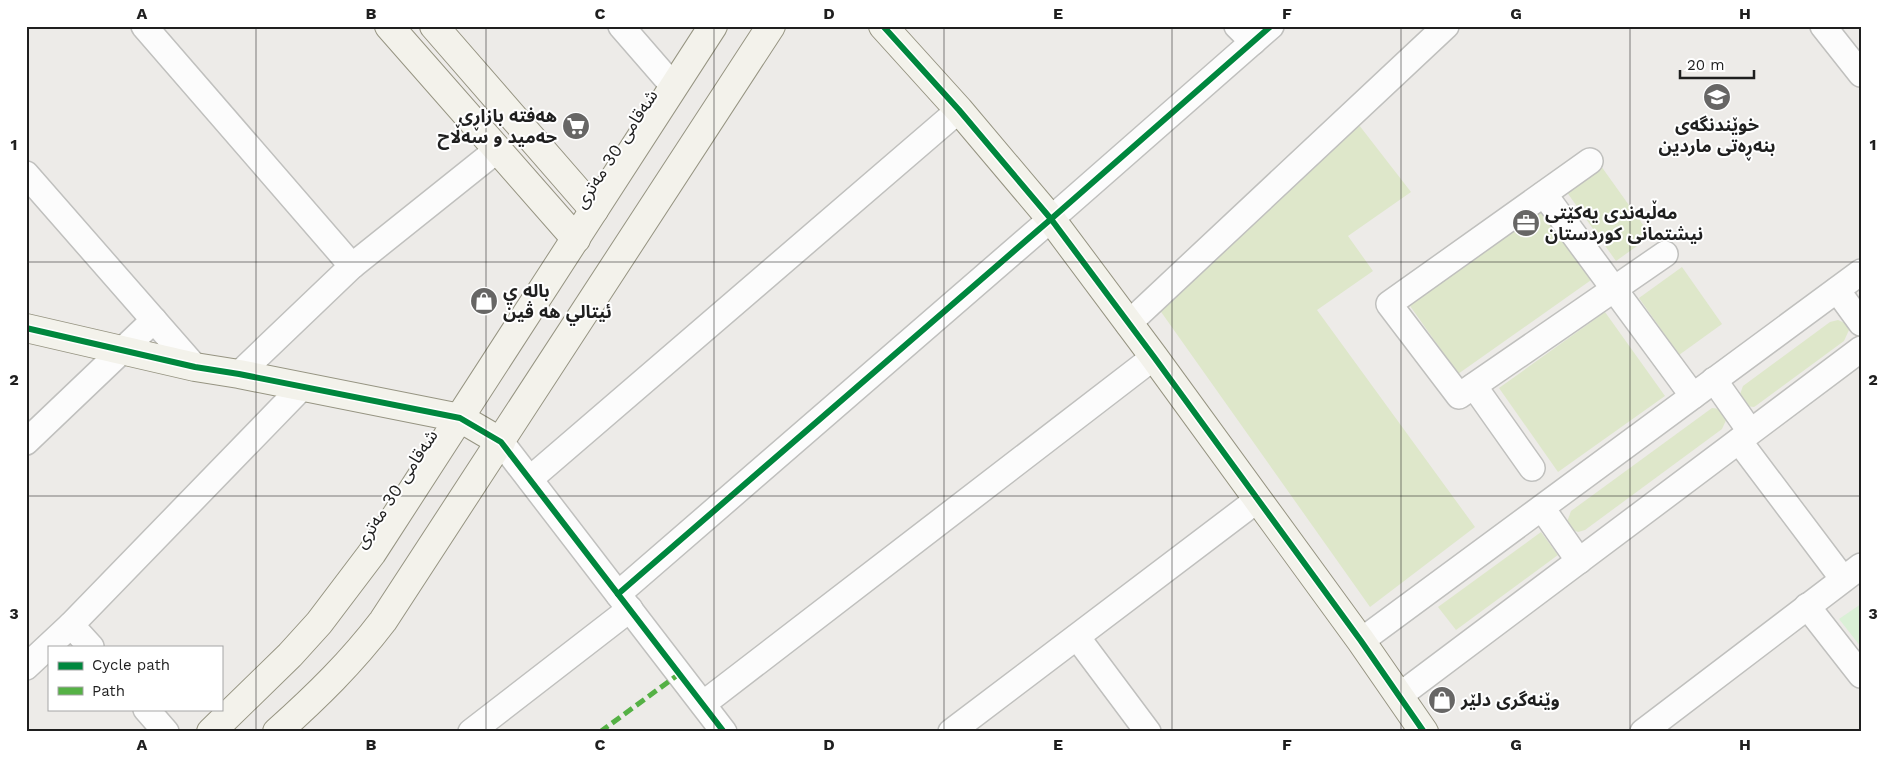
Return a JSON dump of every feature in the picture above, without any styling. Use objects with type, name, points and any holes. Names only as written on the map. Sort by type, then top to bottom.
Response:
[{"type":"main road","points":[[389,26],[576,238]]},
{"type":"main road","points":[[434,26],[594,210]]},
{"type":"main road","name":"شەقامی 30 مەتری","points":[[211,732],[265,680],[319,622],[372,553],[714,26]]},
{"type":"main road","points":[[278,732],[358,654],[384,621],[771,26]]},
{"type":"main road","points":[[883,26],[1051,219],[1361,641],[1424,732]]},
{"type":"main road","points":[[26,328],[195,367],[460,418],[502,442]]},
{"type":"street","points":[[144,26],[352,266]]},
{"type":"street","points":[[621,26],[674,87]]},
{"type":"street","points":[[1128,324],[1446,26]]},
{"type":"street","points":[[1823,26],[1861,74]]},
{"type":"street","points":[[471,732],[624,601],[1051,219],[1253,32]]},
{"type":"street","points":[[530,479],[958,110]]},
{"type":"street","points":[[239,374],[352,266],[497,150]]},
{"type":"street","points":[[1590,161],[1389,304],[1459,396],[1665,254]]},
{"type":"street","points":[[29,184],[195,367]]},
{"type":"street","points":[[1544,194],[1693,396]]},
{"type":"street","points":[[1361,641],[1861,272]]},
{"type":"street","points":[[1837,290],[1861,323]]},
{"type":"street","points":[[26,442],[154,320]]},
{"type":"street","points":[[1399,696],[1861,348]]},
{"type":"street","points":[[703,704],[1154,357]]},
{"type":"street","points":[[1650,730],[1807,606],[1852,573],[1744,436],[1714,380]]},
{"type":"street","points":[[1474,386],[1532,468]]},
{"type":"street","points":[[26,666],[71,625],[302,387]]},
{"type":"street","points":[[502,442],[724,732]]},
{"type":"street","points":[[951,732],[1257,500]]},
{"type":"street","points":[[1542,508],[1580,560]]},
{"type":"street","points":[[1807,606],[1861,675]]},
{"type":"street","points":[[71,625],[90,646]]},
{"type":"street","points":[[1077,636],[1148,732]]},
{"type":"street","points":[[147,710],[166,732]]},
{"type":"green space","points":[[1359,125],[1411,192],[1348,236],[1373,271],[1317,310],[1475,527],[1370,607],[1159,309]]},
{"type":"green space","points":[[1601,166],[1651,236],[1616,261],[1566,191]]},
{"type":"green space","points":[[1544,207],[1594,278],[1458,374],[1408,303]]},
{"type":"green space","points":[[1682,267],[1722,324],[1679,355],[1639,298]]},
{"type":"green space","points":[[1605,312],[1665,396],[1558,472],[1499,388]]},
{"type":"green space","points":[[1838,320],[1845,323],[1849,330],[1844,341],[1754,407],[1746,406],[1739,397],[1743,386],[1830,322]]},
{"type":"green space","points":[[1712,408],[1720,409],[1727,418],[1722,429],[1585,530],[1578,532],[1571,529],[1567,522],[1571,511]]},
{"type":"green space","points":[[1541,532],[1558,555],[1456,630],[1438,607]]},
{"type":"green space","points":[[1861,604],[1861,647],[1839,619]]},
{"type":"marked path","points":[[600,732],[679,674]]},
{"type":"cycle path","points":[[883,26],[959,110],[1051,219],[1361,641],[1424,732]]},
{"type":"cycle path","points":[[618,594],[1271,26]]},
{"type":"cycle path","points":[[26,328],[195,367],[460,418],[501,442],[724,732]]},
{"type":"place","name":"خوێندنگەی بنەڕەتی ماردین","points":[[1717,97]]},
{"type":"place","name":"هەفتە بازاڕی حەمید و سەڵاح","points":[[576,126]]},
{"type":"place","name":"مەڵبەندی یەکێتی نیشتمانی کوردستان","points":[[1526,223]]},
{"type":"place","name":"باله ي ئيتالي هه ڤين","points":[[484,301]]},
{"type":"place","name":"وێنەگری دلێر","points":[[1442,700]]}]
